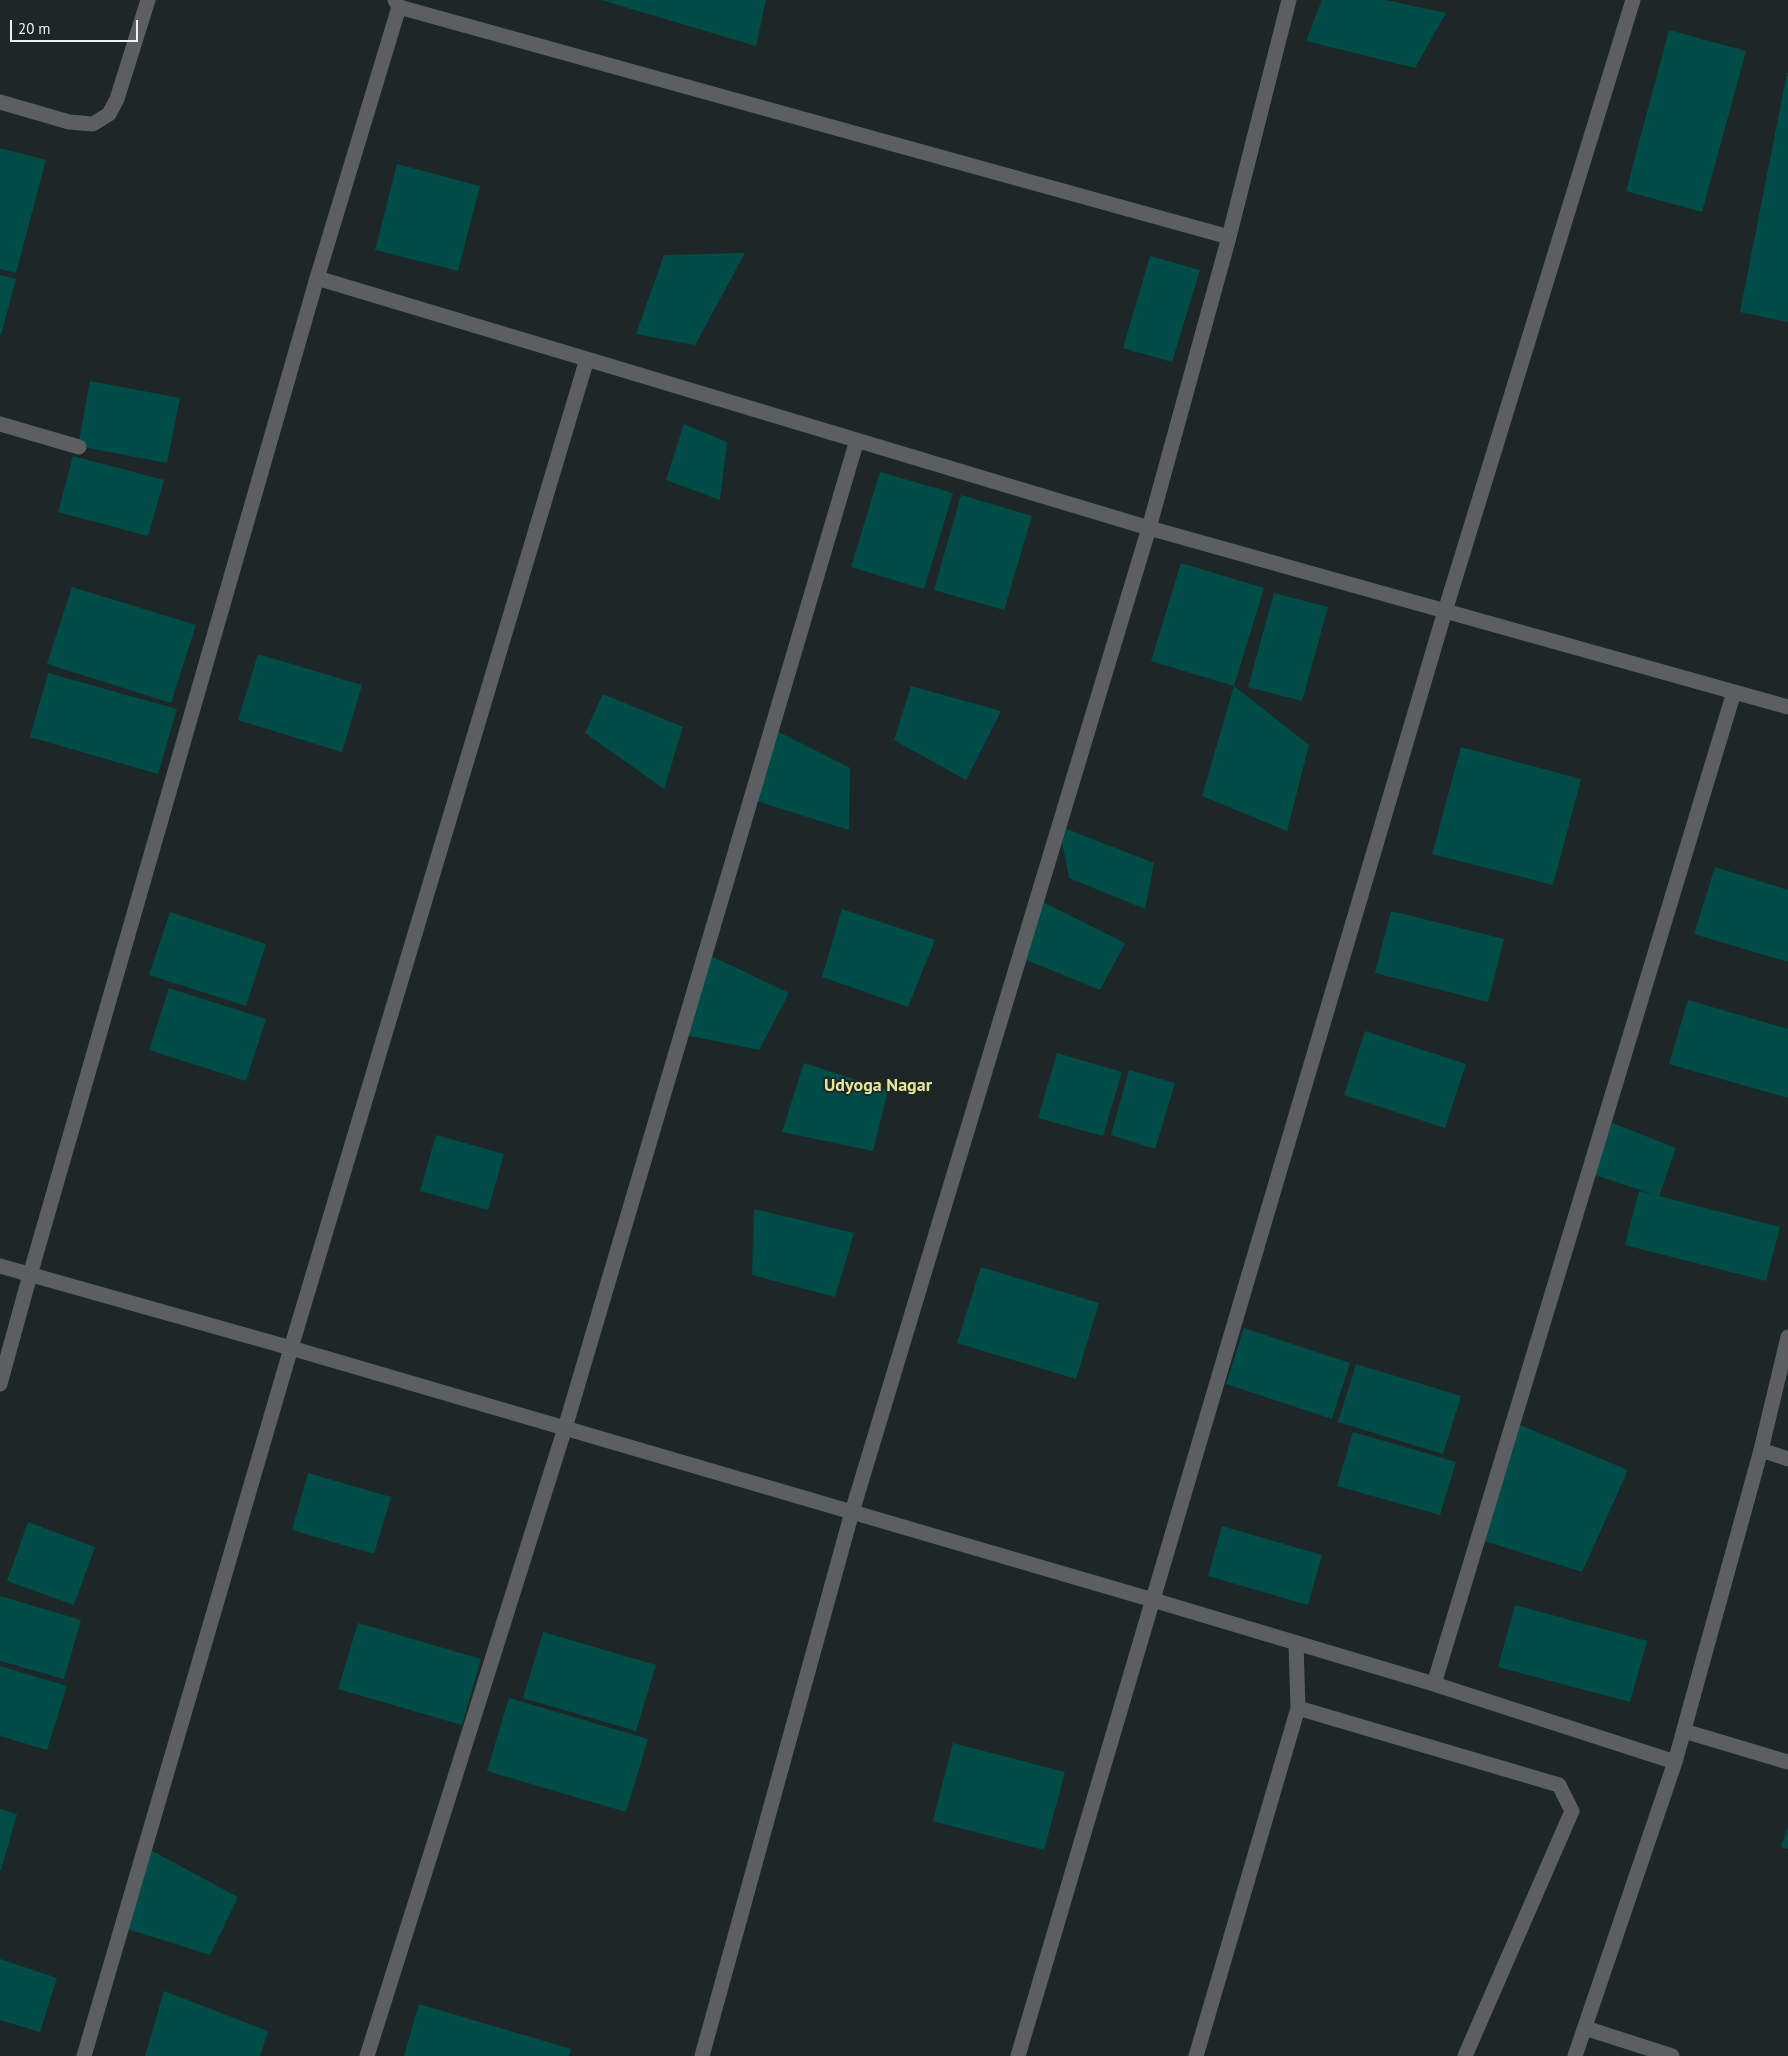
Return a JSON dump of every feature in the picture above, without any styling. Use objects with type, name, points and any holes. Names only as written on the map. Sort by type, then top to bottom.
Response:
[{"type":"street","points":[[0,102],[69,122],[94,124],[109,114],[117,99],[148,0]]},
{"type":"street","points":[[702,2056],[852,1512],[1149,528],[1229,237],[1289,0]]},
{"type":"street","points":[[1018,2056],[1445,611],[1633,0]]},
{"type":"street","points":[[0,1384],[397,3],[1229,237]]},
{"type":"street","points":[[317,278],[1149,528],[1788,707]]},
{"type":"street","points":[[84,2056],[291,1348],[587,359]]},
{"type":"street","points":[[0,424],[79,447]]},
{"type":"street","points":[[367,2056],[565,1428],[857,440]]},
{"type":"street","points":[[1434,1684],[1734,692]]},
{"type":"street","points":[[0,1266],[291,1348],[1153,1600],[1434,1684],[1675,1762]]},
{"type":"street","points":[[1575,2056],[1675,1762],[1761,1450],[1788,1337]]},
{"type":"street","points":[[1761,1450],[1788,1459]]},
{"type":"street","points":[[1196,2056],[1298,1708],[1296,1643]]},
{"type":"street","points":[[1298,1708],[1559,1785],[1572,1811],[1465,2056]]},
{"type":"street","points":[[1684,1731],[1788,1762]]},
{"type":"street","points":[[1585,2028],[1672,2056]]},
{"type":"building","points":[[601,0],[766,0],[756,46]]},
{"type":"building","points":[[1322,0],[1385,0],[1446,13],[1415,68],[1306,41]]},
{"type":"building","points":[[1669,30],[1746,51],[1702,212],[1626,191]]},
{"type":"building","points":[[1788,73],[1788,322],[1740,312]]},
{"type":"building","points":[[0,148],[46,160],[16,273],[0,269]]},
{"type":"building","points":[[397,164],[480,186],[458,271],[375,250]]},
{"type":"building","points":[[745,253],[695,345],[636,334],[664,255]]},
{"type":"building","points":[[1150,256],[1200,270],[1172,362],[1123,348]]},
{"type":"building","points":[[0,275],[16,279],[1,335],[0,335]]},
{"type":"building","points":[[90,381],[180,398],[167,463],[78,446]]},
{"type":"building","points":[[684,424],[727,442],[720,500],[666,480]]},
{"type":"building","points":[[73,456],[164,480],[148,536],[58,512]]},
{"type":"building","points":[[880,472],[953,493],[924,589],[851,567]]},
{"type":"building","points":[[961,495],[1032,516],[1004,610],[934,590]]},
{"type":"building","points":[[1181,563],[1264,588],[1234,686],[1151,661]]},
{"type":"building","points":[[72,587],[196,625],[171,703],[47,664]]},
{"type":"building","points":[[1274,593],[1328,607],[1302,701],[1248,687]]},
{"type":"building","points":[[258,654],[362,685],[342,752],[238,720]]},
{"type":"building","points":[[48,673],[177,709],[158,774],[30,737]]},
{"type":"building","points":[[911,686],[1001,711],[966,780],[894,740]]},
{"type":"building","points":[[1234,686],[1309,745],[1287,831],[1202,796]]},
{"type":"building","points":[[603,694],[683,727],[664,789],[585,733]]},
{"type":"building","points":[[771,728],[850,768],[849,830],[750,799]]},
{"type":"building","points":[[1461,747],[1581,779],[1553,885],[1432,854]]},
{"type":"building","points":[[1059,826],[1154,863],[1145,909],[1069,878]]},
{"type":"building","points":[[1715,867],[1788,890],[1788,962],[1694,934]]},
{"type":"building","points":[[1037,899],[1125,943],[1100,990],[1019,957]]},
{"type":"building","points":[[842,909],[935,940],[908,1007],[822,977]]},
{"type":"building","points":[[1391,911],[1504,939],[1488,1002],[1375,973]]},
{"type":"building","points":[[170,912],[266,944],[246,1006],[149,975]]},
{"type":"building","points":[[705,953],[789,993],[759,1050],[681,1034]]},
{"type":"building","points":[[169,988],[266,1019],[246,1081],[149,1050]]},
{"type":"building","points":[[1688,1000],[1788,1029],[1788,1098],[1669,1064]]},
{"type":"building","points":[[1365,1031],[1466,1064],[1445,1128],[1344,1095]]},
{"type":"building","points":[[1057,1053],[1122,1072],[1103,1136],[1038,1118]]},
{"type":"building","points":[[804,1063],[888,1090],[873,1151],[782,1132]]},
{"type":"building","points":[[1129,1070],[1175,1083],[1155,1149],[1111,1135]]},
{"type":"building","points":[[1605,1120],[1676,1148],[1659,1196],[1780,1227],[1766,1281],[1625,1245],[1639,1191],[1655,1195],[1589,1173]]},
{"type":"building","points":[[436,1135],[504,1154],[488,1210],[420,1191]]},
{"type":"building","points":[[754,1209],[854,1233],[835,1297],[752,1275]]},
{"type":"building","points":[[981,1267],[1099,1303],[1076,1379],[957,1343]]},
{"type":"building","points":[[1244,1328],[1350,1363],[1332,1419],[1226,1384]]},
{"type":"building","points":[[1356,1364],[1461,1396],[1443,1454],[1338,1422]]},
{"type":"building","points":[[1513,1422],[1628,1470],[1582,1572],[1478,1539]]},
{"type":"building","points":[[1353,1432],[1456,1462],[1440,1515],[1337,1486]]},
{"type":"building","points":[[308,1473],[391,1497],[374,1554],[292,1530]]},
{"type":"building","points":[[28,1522],[95,1547],[74,1605],[7,1581]]},
{"type":"building","points":[[1222,1526],[1322,1555],[1308,1605],[1208,1576]]},
{"type":"building","points":[[0,1596],[81,1620],[64,1679],[0,1661]]},
{"type":"building","points":[[1515,1605],[1647,1641],[1630,1702],[1498,1667]]},
{"type":"building","points":[[358,1623],[481,1659],[462,1725],[338,1689]]},
{"type":"building","points":[[543,1632],[656,1665],[636,1731],[523,1698]]},
{"type":"building","points":[[0,1666],[67,1686],[47,1750],[0,1736]]},
{"type":"building","points":[[509,1698],[648,1739],[626,1812],[487,1771]]},
{"type":"building","points":[[953,1743],[1065,1772],[1044,1850],[933,1821]]},
{"type":"building","points":[[0,1809],[17,1814],[1,1870],[0,1870]]},
{"type":"building","points":[[1788,1827],[1788,1849],[1781,1847]]},
{"type":"building","points":[[145,1847],[238,1897],[210,1955],[121,1927]]},
{"type":"building","points":[[0,1959],[57,1978],[40,2032],[0,2020]]},
{"type":"building","points":[[164,1991],[268,2031],[260,2056],[145,2056]]},
{"type":"building","points":[[419,2004],[571,2049],[569,2056],[404,2056]]},
{"type":"district","name":"Udyoga Nagar","points":[[878,1086]]}]
